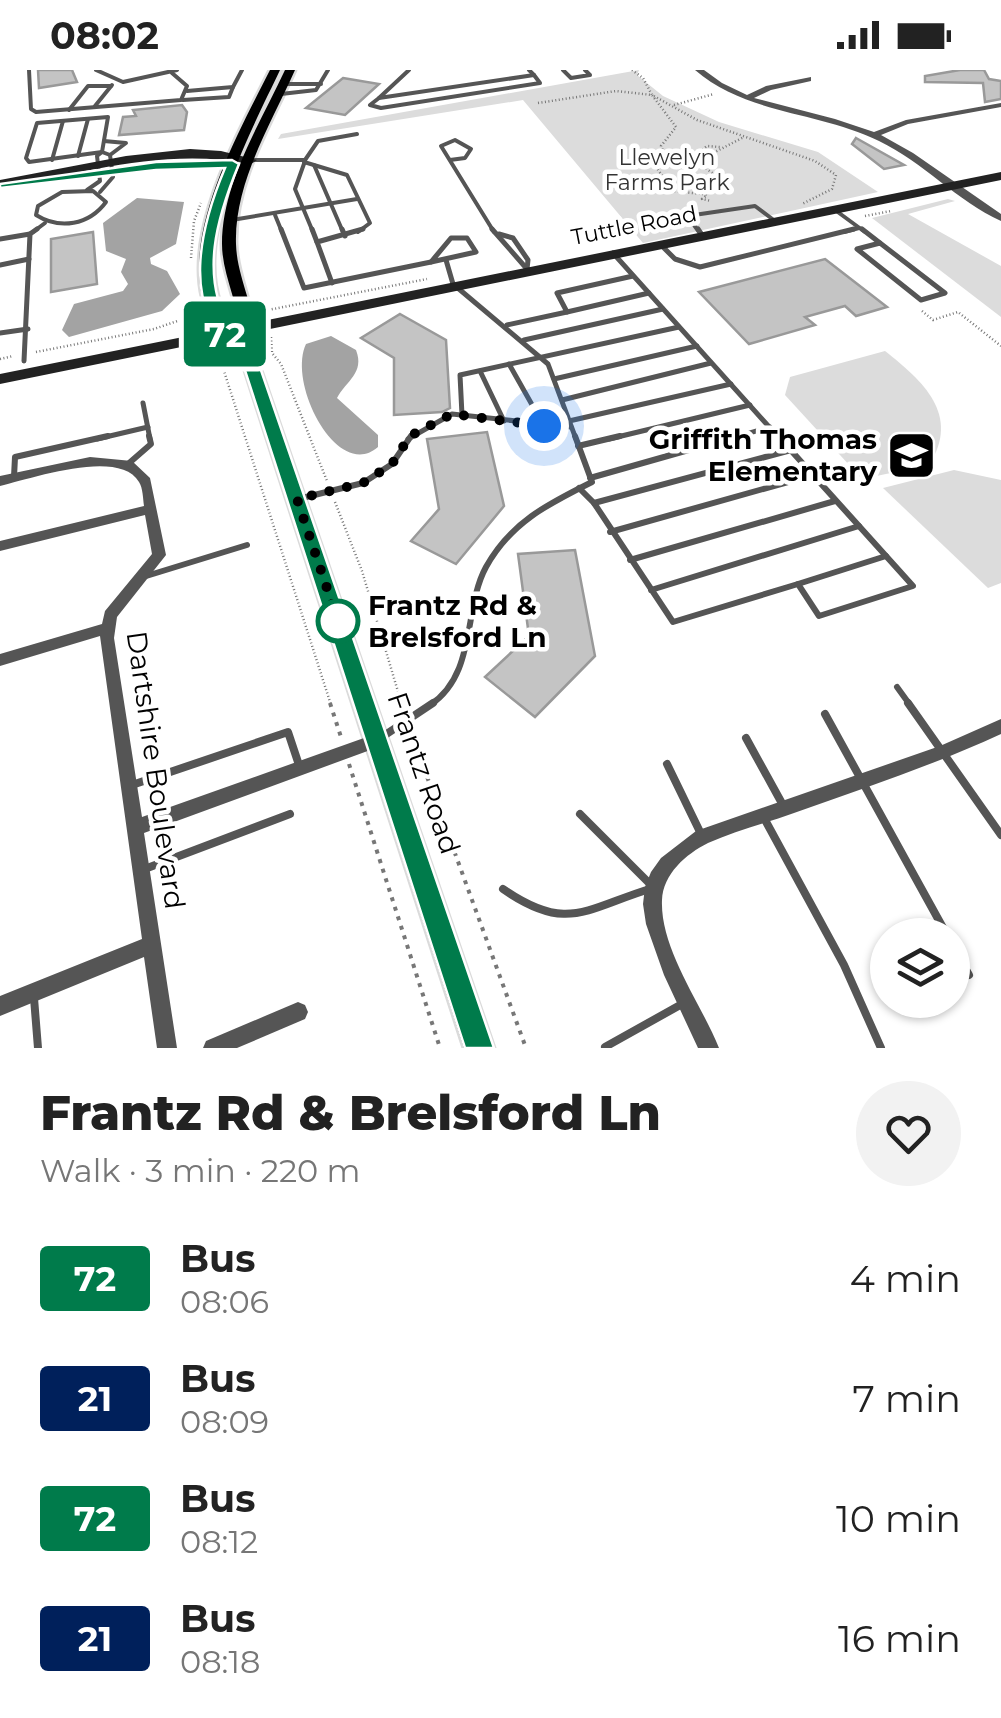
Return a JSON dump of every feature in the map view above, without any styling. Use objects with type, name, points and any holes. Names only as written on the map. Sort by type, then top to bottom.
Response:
[{"type":"main road","points":[[246,350],[223,330],[207,271],[210,218],[274,70]]},
{"type":"main road","points":[[246,350],[245,319],[231,267],[230,220],[290,70]]},
{"type":"main road","points":[[0,184],[105,164],[252,160]]},
{"type":"main road","name":"Tuttle Road","points":[[223,330],[245,319],[276,326],[452,279],[527,269],[1001,176]]},
{"type":"main road","points":[[207,248],[245,319]]},
{"type":"main road","points":[[0,362],[223,330]]},
{"type":"main road","points":[[0,379],[223,330]]},
{"type":"main road","name":"Frantz Road","points":[[246,350],[480,1048]]},
{"type":"street","points":[[698,70],[725,90],[746,99],[874,134],[1001,218]]},
{"type":"street","points":[[746,99],[769,88],[808,79]]},
{"type":"street","points":[[874,134],[906,122],[1001,105]]},
{"type":"street","points":[[7,480],[90,462],[128,464]]},
{"type":"street","name":"Dartshire Boulevard","points":[[128,464],[146,481],[159,555],[118,604],[107,628],[166,1048]]},
{"type":"street","points":[[0,546],[151,509]]},
{"type":"street","points":[[0,660],[107,628]]},
{"type":"street","points":[[710,1048],[656,931],[654,888],[674,854],[702,837],[944,752],[1001,726]]},
{"type":"street","points":[[134,828],[378,740]]},
{"type":"street","points":[[0,1006],[152,944]]},
{"type":"street","points":[[213,1048],[298,1012]]},
{"type":"lane","points":[[29,70],[32,111],[229,97],[242,70]]},
{"type":"lane","points":[[96,70],[99,76],[116,80],[143,80],[175,72],[187,91],[181,100]]},
{"type":"lane","points":[[282,89],[314,91],[328,70]]},
{"type":"lane","points":[[379,98],[532,72],[540,84],[380,108],[370,105],[409,70]]},
{"type":"lane","points":[[563,70],[571,78],[590,75],[585,70]]},
{"type":"lane","points":[[94,108],[116,80]]},
{"type":"lane","points":[[282,89],[322,84]]},
{"type":"lane","points":[[69,110],[88,86],[110,86]]},
{"type":"lane","points":[[187,91],[233,88]]},
{"type":"lane","points":[[98,193],[111,182],[105,164],[108,117],[37,123],[26,158],[29,162],[78,156],[105,164]]},
{"type":"lane","points":[[78,156],[88,119]]},
{"type":"lane","points":[[52,160],[63,121]]},
{"type":"lane","points":[[332,284],[295,189],[305,161],[318,141],[357,134]]},
{"type":"lane","points":[[87,190],[98,184],[105,164],[126,143],[104,141]]},
{"type":"lane","points":[[450,160],[465,158],[471,149],[464,142],[446,142],[441,146],[516,263],[527,269],[528,260],[513,238],[498,233]]},
{"type":"lane","points":[[252,160],[305,161],[348,175],[370,223],[345,236],[317,242]]},
{"type":"lane","points":[[314,164],[345,236]]},
{"type":"lane","points":[[62,192],[98,193],[106,202],[96,215],[70,224],[46,222],[35,212],[41,202],[62,192]]},
{"type":"lane","points":[[230,220],[358,199]]},
{"type":"lane","points":[[702,235],[689,218],[755,206],[775,221]]},
{"type":"lane","points":[[834,209],[880,243],[944,293],[921,300],[857,249],[880,243]]},
{"type":"lane","points":[[274,215],[302,287],[332,284],[446,260],[476,252],[468,238],[451,238],[431,262]]},
{"type":"lane","points":[[0,238],[30,234],[46,222]]},
{"type":"lane","points":[[659,244],[676,258],[700,267],[860,228]]},
{"type":"lane","points":[[25,357],[30,234]]},
{"type":"lane","points":[[613,252],[913,586],[819,616],[798,584]]},
{"type":"lane","points":[[0,264],[30,259]]},
{"type":"lane","points":[[378,740],[445,696],[470,637],[484,570],[512,530],[536,510],[592,482],[554,379],[540,357],[452,279],[446,260]]},
{"type":"lane","points":[[567,312],[557,293],[634,276]]},
{"type":"lane","points":[[506,326],[649,293]]},
{"type":"lane","points":[[522,341],[664,309]]},
{"type":"lane","points":[[462,415],[460,375],[680,327]]},
{"type":"lane","points":[[0,334],[29,329]]},
{"type":"lane","points":[[554,379],[697,346]]},
{"type":"lane","points":[[562,400],[712,363]]},
{"type":"lane","points":[[509,364],[544,426]]},
{"type":"lane","points":[[480,371],[504,422]]},
{"type":"lane","points":[[297,499],[363,483],[392,464],[410,436],[452,414],[544,426],[570,424],[731,384]]},
{"type":"lane","points":[[128,464],[151,444],[143,403]]},
{"type":"lane","points":[[578,446],[750,405]]},
{"type":"lane","points":[[7,480],[15,458],[148,428]]},
{"type":"lane","points":[[590,478],[770,428]]},
{"type":"lane","points":[[594,503],[791,450]]},
{"type":"lane","points":[[610,532],[813,475]]},
{"type":"lane","points":[[579,488],[594,503],[673,622],[886,556]]},
{"type":"lane","points":[[630,560],[836,501]]},
{"type":"lane","points":[[650,590],[859,526]]},
{"type":"lane","points":[[142,577],[247,546]]},
{"type":"lane","points":[[898,687],[1001,835]]},
{"type":"lane","points":[[826,714],[938,918]]},
{"type":"lane","points":[[128,786],[288,732],[300,768]]},
{"type":"lane","points":[[746,738],[785,809]]},
{"type":"lane","points":[[667,764],[702,837]]},
{"type":"lane","points":[[141,871],[290,814]]},
{"type":"lane","points":[[504,889],[548,918],[567,917],[654,888],[580,814]]},
{"type":"lane","points":[[764,817],[844,966],[882,1048]]},
{"type":"lane","points":[[34,992],[38,1048]]},
{"type":"lane","points":[[605,1047],[687,1000]]},
{"type":"path","points":[[632,70],[643,78],[676,127],[661,146],[664,152],[716,174],[727,186],[690,196],[673,190],[668,178],[654,164],[664,152]]},
{"type":"path","points":[[672,105],[725,90]]},
{"type":"path","points":[[538,103],[616,92],[652,94],[744,137],[815,161],[836,175],[832,189],[800,208]]},
{"type":"path","points":[[681,158],[744,137]]},
{"type":"path","points":[[702,142],[722,147]]},
{"type":"path","points":[[697,155],[707,146]]},
{"type":"path","points":[[192,265],[194,221],[205,193]]},
{"type":"path","points":[[702,193],[708,195],[702,199],[713,202],[694,206],[702,214]]},
{"type":"path","points":[[245,319],[254,303],[268,310],[452,279]]},
{"type":"path","points":[[921,300],[913,304],[933,320],[958,312],[1001,346]]},
{"type":"path","points":[[0,362],[154,329],[193,318],[200,308]]},
{"type":"path","points":[[276,326],[269,340],[272,353],[281,364],[362,571],[407,720],[526,1048]]},
{"type":"path","points":[[196,349],[211,351],[224,371],[440,1048]]},
{"type":"green space","name":"Llewelyn Farms Park","points":[[639,70],[637,75],[663,96],[719,122],[818,152],[878,192],[643,243],[523,100],[278,139],[281,134]]},
{"type":"green space","points":[[948,199],[955,201],[908,214],[1001,266],[1001,317],[872,218]]},
{"type":"green space","points":[[885,351],[912,374],[933,400],[941,430],[938,447],[929,465],[862,479],[785,395],[790,377]]},
{"type":"green space","points":[[954,470],[1001,480],[1001,583],[988,588],[883,488]]},
{"type":"shaded area","points":[[137,198],[184,202],[176,244],[150,258],[151,264],[167,271],[180,294],[162,311],[69,337],[62,330],[74,304],[123,291],[128,284],[121,272],[126,259],[106,251],[103,223]]},
{"type":"shaded area","points":[[331,336],[356,350],[356,371],[337,398],[378,435],[378,447],[363,454],[347,451],[333,440],[320,424],[304,382],[302,361],[306,344]]},
{"type":"building","points":[[38,70],[72,70],[77,82],[39,88]]},
{"type":"building","points":[[984,70],[989,79],[1001,81],[1001,99],[985,102],[983,83],[925,82],[925,76]]},
{"type":"building","points":[[343,78],[379,84],[345,115],[306,108]]},
{"type":"building","points":[[182,105],[187,112],[184,130],[119,135],[123,117],[136,116],[133,110]]},
{"type":"building","points":[[856,138],[904,165],[884,169],[852,144]]},
{"type":"building","points":[[93,232],[97,284],[51,292],[51,239]]},
{"type":"building","points":[[825,259],[887,307],[856,316],[845,306],[805,317],[815,325],[749,344],[699,292]]},
{"type":"building","points":[[400,314],[446,340],[450,408],[442,412],[394,415],[394,358],[361,338]]},
{"type":"building","points":[[487,432],[504,506],[456,564],[411,541],[439,509],[427,439]]},
{"type":"building","points":[[575,550],[595,656],[535,717],[485,677],[529,636],[518,554]]},
{"type":"bus line","name":"72","points":[[0,184],[39,178],[62,180],[156,166],[232,164],[210,218],[207,271],[215,307],[225,336],[246,350],[480,1048]]},
{"type":"place","name":"Griffith Thomas Elementary","points":[[912,455]]},
{"type":"place","name":"Frantz Rd & Brelsford Ln","points":[[338,621]]},
{"type":"route","points":[[338,621],[297,499],[363,483],[392,464],[410,436],[452,414],[544,426]]}]
